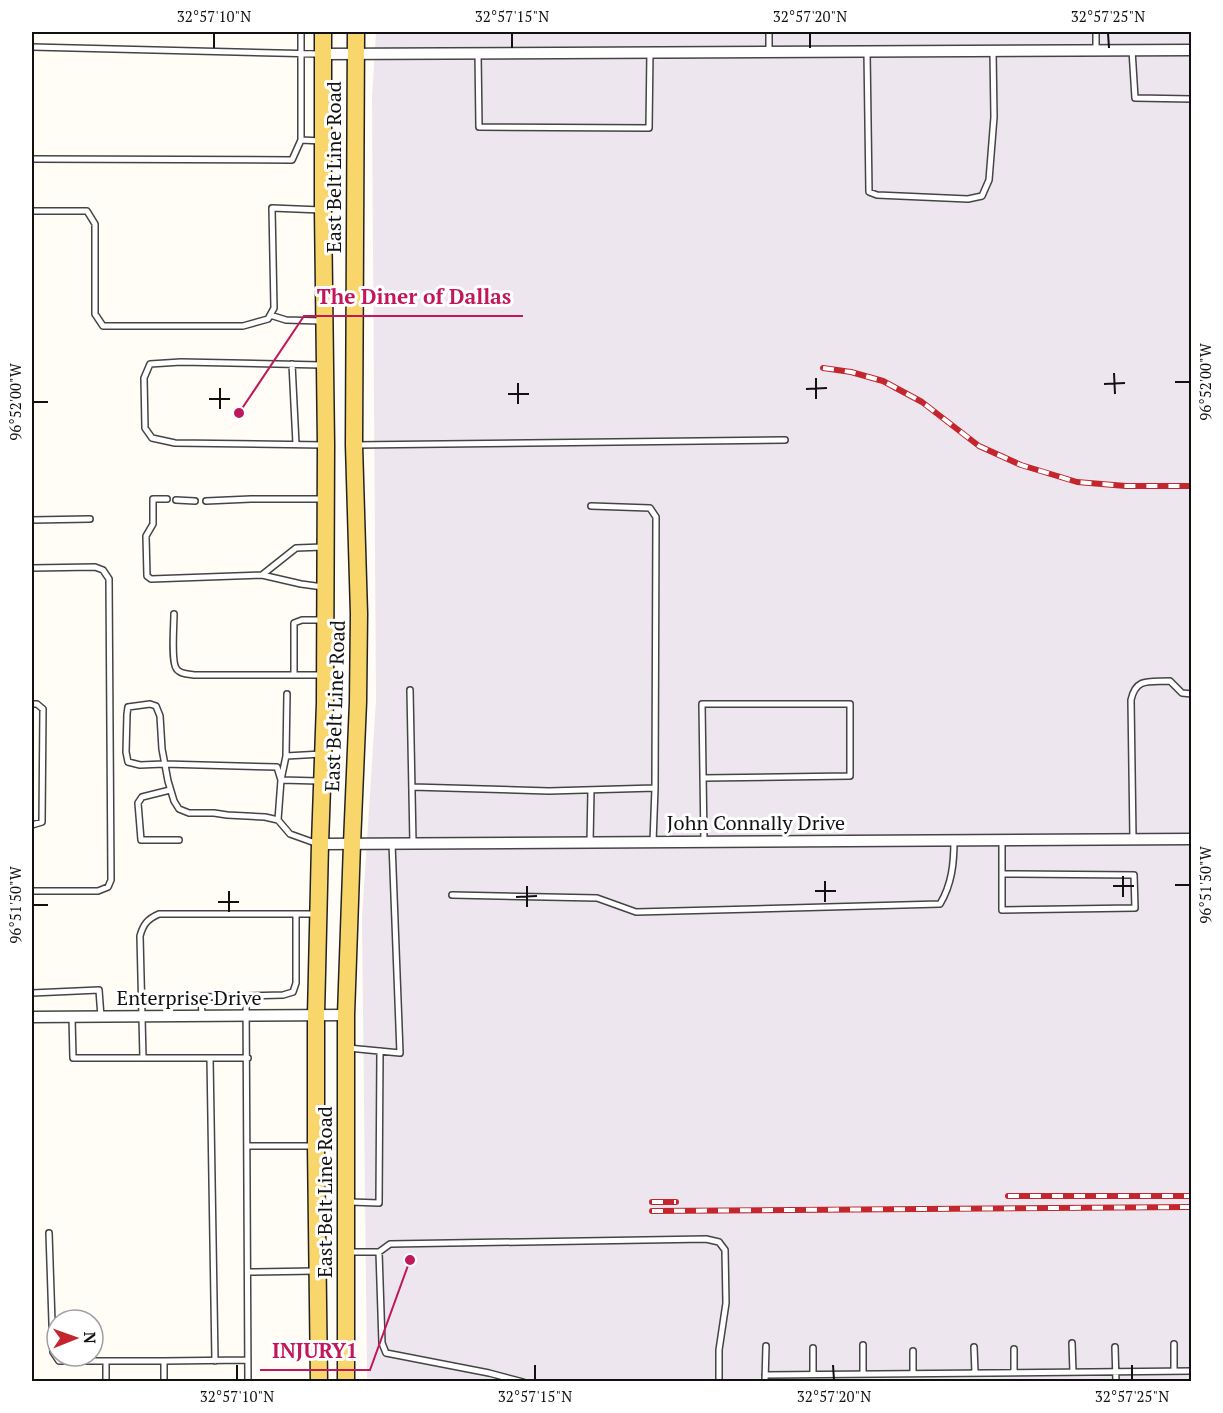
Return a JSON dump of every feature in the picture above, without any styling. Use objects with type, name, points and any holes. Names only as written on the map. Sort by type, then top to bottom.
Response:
[{"type":"main road","name":"East Belt Line Road","points":[[319,1382],[316,1015],[325,675],[326,499],[323,32]]},
{"type":"main road","name":"East Belt Line Road","points":[[346,1382],[346,1016],[358,702],[359,614],[354,445],[356,32]]},
{"type":"main road","points":[[326,445],[354,445]]},
{"type":"street","points":[[322,54],[1191,50]]},
{"type":"street","name":"John Connally Drive","points":[[320,844],[1191,839]]},
{"type":"street","name":"Enterprise Drive","points":[[32,1017],[346,1016]]},
{"type":"lane","points":[[32,159],[292,160],[301,140],[301,32]]},
{"type":"lane","points":[[769,32],[769,52]]},
{"type":"lane","points":[[1096,32],[1096,50]]},
{"type":"lane","points":[[32,47],[322,54]]},
{"type":"lane","points":[[1132,50],[1135,99],[1191,99]]},
{"type":"lane","points":[[867,52],[869,192],[877,195],[968,199],[982,196],[989,180],[994,117],[993,51]]},
{"type":"lane","points":[[478,53],[479,127],[650,128],[650,52]]},
{"type":"lane","points":[[301,140],[323,141]]},
{"type":"lane","points":[[32,211],[87,211],[95,224],[95,314],[103,326],[243,326],[268,319],[274,308],[272,208],[323,210]]},
{"type":"lane","points":[[270,315],[286,320],[325,321]]},
{"type":"lane","points":[[325,365],[181,362],[150,364],[144,378],[145,428],[152,438],[175,443],[326,445]]},
{"type":"lane","points":[[292,364],[296,444]]},
{"type":"lane","points":[[354,445],[785,440]]},
{"type":"lane","points":[[167,499],[153,499],[153,524],[146,536],[147,576],[151,579],[262,575],[325,587]]},
{"type":"lane","points":[[206,501],[326,499]]},
{"type":"lane","points":[[176,500],[195,501]]},
{"type":"lane","points":[[591,506],[650,508],[656,517],[653,842]]},
{"type":"lane","points":[[32,520],[90,519]]},
{"type":"lane","points":[[262,575],[296,548],[325,547]]},
{"type":"lane","points":[[32,568],[95,567],[103,570],[109,579],[111,880],[108,887],[98,891],[32,891]]},
{"type":"lane","points":[[174,614],[175,668],[180,673],[194,675],[325,675]]},
{"type":"lane","points":[[294,675],[294,623],[325,620]]},
{"type":"lane","points":[[1133,840],[1131,700],[1133,692],[1143,682],[1170,681],[1182,693],[1191,694]]},
{"type":"lane","points":[[410,690],[413,843]]},
{"type":"lane","points":[[278,820],[281,780],[286,756],[287,694]]},
{"type":"lane","points":[[32,704],[37,704],[44,709],[42,822],[32,825]]},
{"type":"lane","points":[[281,780],[277,767],[165,764],[140,765],[128,762],[126,752],[129,707],[150,704],[156,706],[160,716],[162,749],[165,764],[170,790],[179,809],[189,813],[265,817],[278,820],[290,834],[320,844]]},
{"type":"lane","points":[[703,778],[850,776],[850,704],[702,704],[703,778],[704,842]]},
{"type":"lane","points":[[286,756],[323,754]]},
{"type":"lane","points":[[281,780],[322,781]]},
{"type":"lane","points":[[412,788],[549,791],[654,788]]},
{"type":"lane","points":[[170,790],[142,797],[138,803],[141,840],[179,840]]},
{"type":"lane","points":[[590,842],[591,790]]},
{"type":"lane","points":[[452,895],[597,898],[636,912],[940,904],[951,879],[954,865],[954,840]]},
{"type":"lane","points":[[1002,840],[1002,874],[1002,910],[1135,908],[1134,875],[1002,874]]},
{"type":"lane","points":[[346,1048],[400,1053],[392,843]]},
{"type":"lane","points":[[143,1058],[140,936],[143,925],[150,918],[159,914],[318,914]]},
{"type":"lane","points":[[202,1016],[201,997],[283,995],[293,992],[296,983],[296,914]]},
{"type":"lane","points":[[32,993],[99,990],[101,1017]]},
{"type":"lane","points":[[246,996],[248,1016],[248,1382]]},
{"type":"lane","points":[[72,1017],[74,1058],[248,1058]]},
{"type":"lane","points":[[346,1202],[379,1203],[380,1051]]},
{"type":"lane","points":[[210,1058],[215,1361]]},
{"type":"lane","points":[[248,1146],[316,1146]]},
{"type":"lane","points":[[49,1233],[53,1352],[58,1361],[248,1360]]},
{"type":"lane","points":[[346,1252],[379,1252],[390,1244],[706,1239],[719,1242],[725,1250],[726,1304],[719,1350],[719,1382]]},
{"type":"lane","points":[[379,1252],[382,1343],[386,1353],[523,1382]]},
{"type":"lane","points":[[248,1272],[318,1271]]},
{"type":"lane","points":[[1072,1343],[1073,1372]]},
{"type":"lane","points":[[1174,1344],[1174,1371]]},
{"type":"lane","points":[[863,1345],[863,1374]]},
{"type":"lane","points":[[766,1346],[765,1378],[813,1374],[1191,1371]]},
{"type":"lane","points":[[974,1347],[975,1373]]},
{"type":"lane","points":[[1115,1347],[1116,1382]]},
{"type":"lane","points":[[813,1348],[813,1374]]},
{"type":"lane","points":[[1014,1348],[1014,1372]]},
{"type":"lane","points":[[913,1351],[913,1373]]},
{"type":"lane","points":[[106,1361],[106,1382]]},
{"type":"lane","points":[[164,1361],[164,1382]]},
{"type":"shaded area","points":[[376,32],[1191,32],[1191,1381],[423,1382],[367,1378],[362,918],[376,700],[372,98]]},
{"type":"railway","points":[[823,368],[851,372],[883,381],[922,402],[979,446],[1021,465],[1077,482],[1126,486],[1192,486]]},
{"type":"railway","points":[[1008,1196],[1192,1196]]},
{"type":"railway","points":[[652,1202],[676,1202]]},
{"type":"railway","points":[[652,1211],[1192,1207]]},
{"type":"place","name":"The Diner of Dallas","points":[[239,413]]},
{"type":"place","name":"INJURY1","points":[[410,1260]]}]
